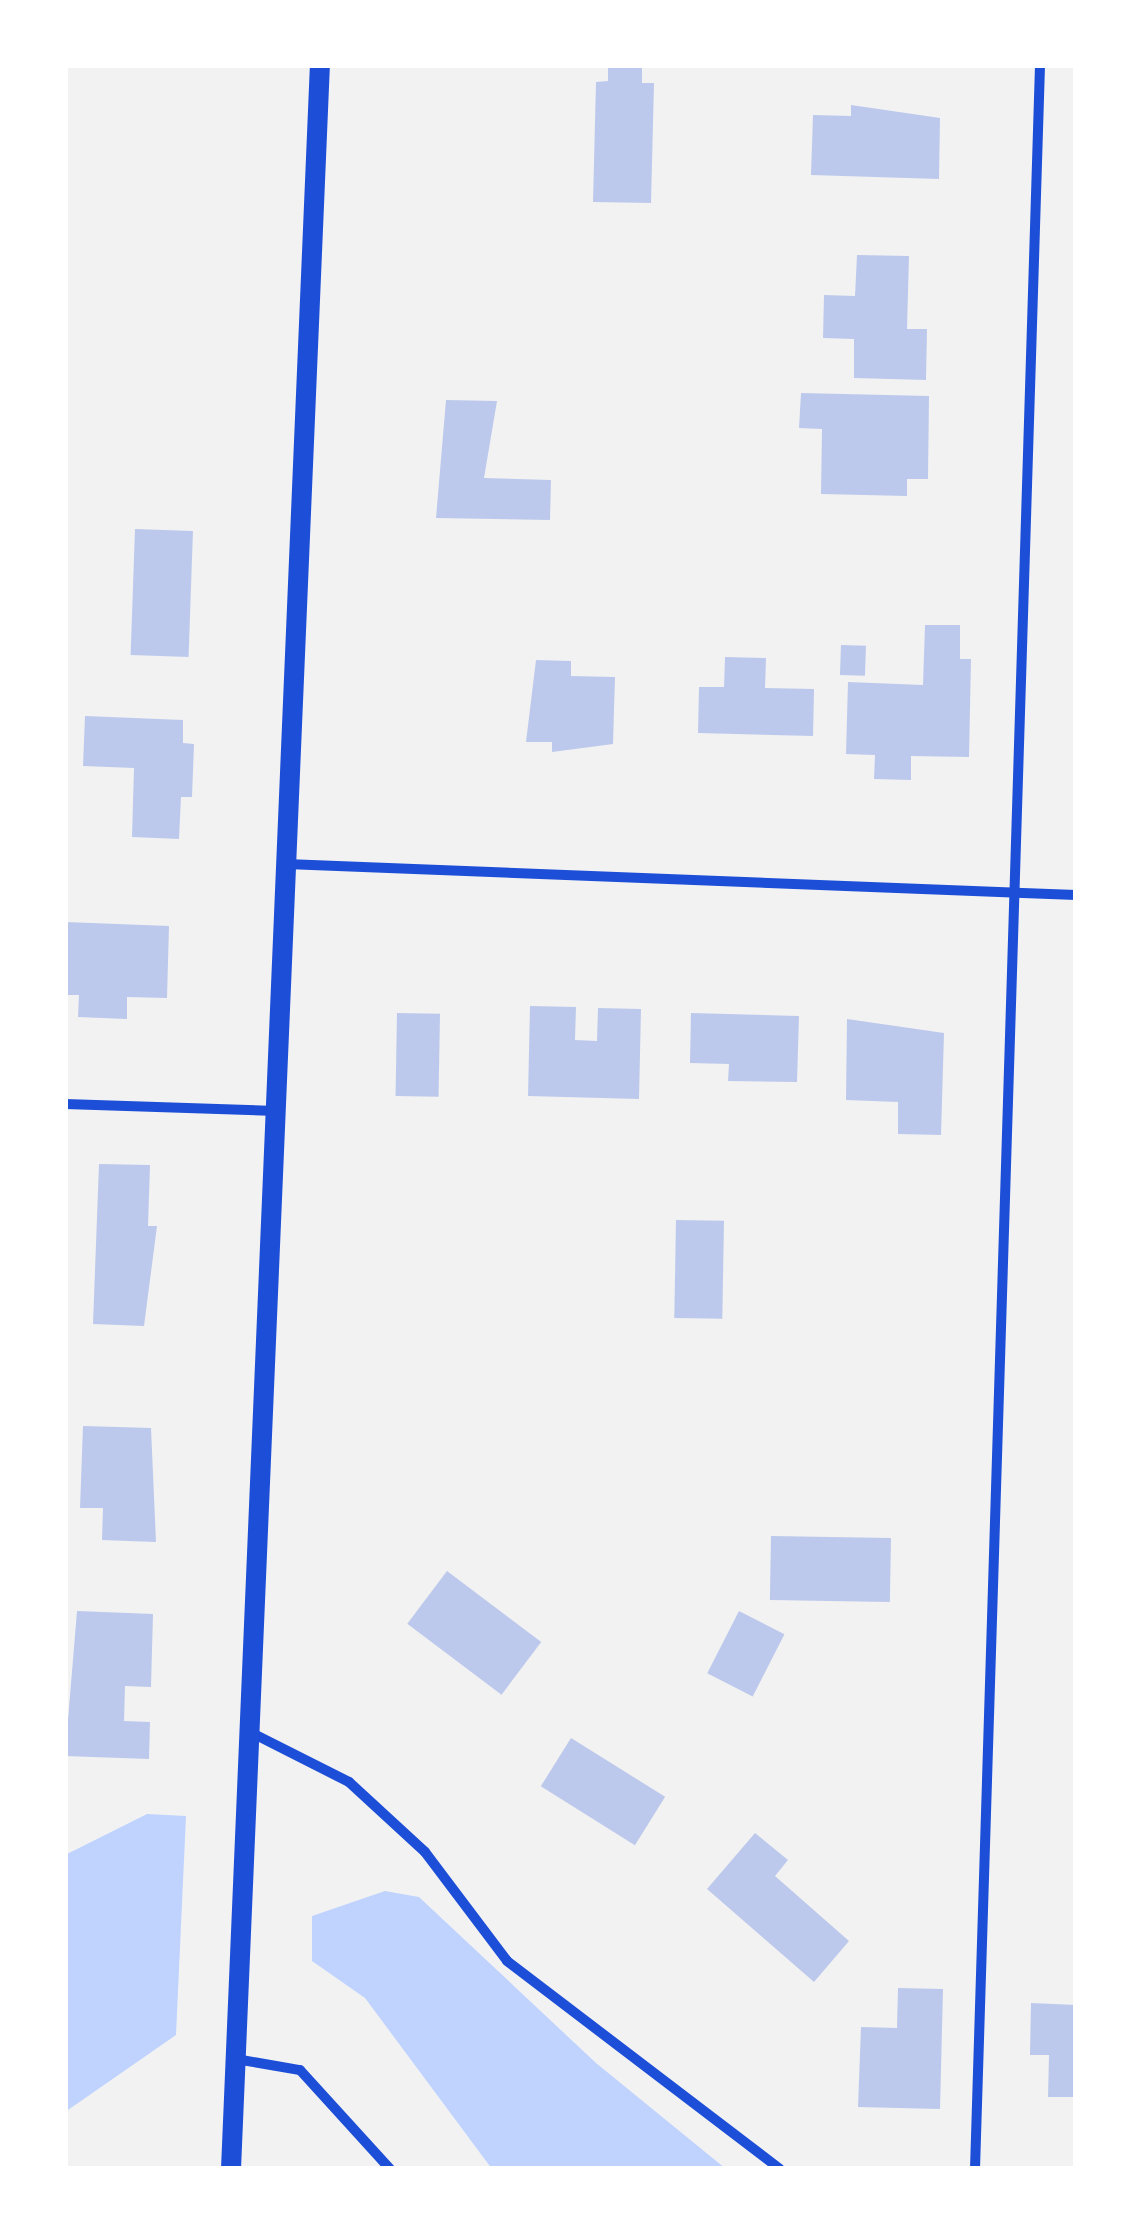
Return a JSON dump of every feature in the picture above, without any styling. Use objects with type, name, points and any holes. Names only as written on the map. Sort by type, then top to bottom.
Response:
[{"type":"main road","points":[[231,2169],[320,65]]},
{"type":"street","points":[[975,2169],[1040,65]]},
{"type":"street","points":[[286,864],[1076,894]]},
{"type":"street","points":[[65,1104],[277,1111]]},
{"type":"street","points":[[250,1732],[349,1782],[425,1852],[507,1960],[780,2169]]},
{"type":"street","points":[[236,2059],[300,2070],[390,2169]]},
{"type":"water","points":[[147,1814],[186,1816],[176,2035],[65,2112],[65,1855]]},
{"type":"water","points":[[385,1891],[419,1897],[596,2063],[726,2169],[492,2169],[365,1998],[312,1961],[312,1916]]},
{"type":"building","points":[[608,65],[642,65],[642,83],[654,83],[651,203],[593,202],[596,82],[608,81]]},
{"type":"building","points":[[851,105],[940,118],[939,179],[811,175],[813,115],[851,116]]},
{"type":"building","points":[[857,255],[909,256],[907,329],[927,329],[926,380],[854,378],[854,339],[823,338],[824,295],[855,296]]},
{"type":"building","points":[[801,393],[929,396],[928,479],[907,479],[907,496],[821,494],[822,429],[799,428]]},
{"type":"building","points":[[446,400],[497,401],[484,478],[551,480],[550,520],[436,518]]},
{"type":"building","points":[[135,529],[193,531],[189,657],[131,655]]},
{"type":"building","points":[[925,625],[960,625],[960,659],[971,659],[969,757],[911,756],[911,780],[874,779],[875,755],[846,754],[848,682],[923,685]]},
{"type":"building","points":[[841,645],[866,646],[865,676],[840,675]]},
{"type":"building","points":[[725,657],[766,658],[765,688],[814,689],[813,736],[698,733],[699,687],[724,687]]},
{"type":"building","points":[[536,660],[571,661],[571,676],[615,677],[613,744],[552,752],[552,742],[526,742]]},
{"type":"building","points":[[85,716],[183,720],[183,743],[194,744],[192,797],[181,797],[179,839],[132,837],[134,768],[83,766]]},
{"type":"building","points":[[65,922],[169,926],[167,998],[127,997],[127,1019],[78,1017],[79,995],[65,995]]},
{"type":"building","points":[[530,1006],[576,1007],[575,1040],[597,1041],[598,1008],[641,1009],[639,1099],[528,1096]]},
{"type":"building","points":[[397,1013],[440,1014],[439,1097],[396,1096]]},
{"type":"building","points":[[691,1013],[799,1016],[797,1082],[728,1081],[729,1064],[690,1063]]},
{"type":"building","points":[[847,1019],[944,1033],[941,1135],[898,1134],[898,1102],[846,1100]]},
{"type":"building","points":[[99,1164],[150,1165],[148,1226],[157,1226],[144,1326],[93,1324]]},
{"type":"building","points":[[676,1220],[724,1221],[722,1319],[674,1318]]},
{"type":"building","points":[[83,1426],[151,1428],[156,1542],[102,1540],[103,1508],[80,1508]]},
{"type":"building","points":[[771,1536],[891,1538],[890,1602],[770,1600]]},
{"type":"building","points":[[447,1571],[541,1642],[502,1695],[407,1624]]},
{"type":"building","points":[[77,1611],[153,1614],[151,1687],[125,1686],[124,1721],[150,1722],[149,1759],[65,1756]]},
{"type":"building","points":[[739,1611],[784,1634],[753,1697],[707,1673]]},
{"type":"building","points":[[571,1738],[665,1797],[635,1845],[541,1786]]},
{"type":"building","points":[[755,1833],[788,1860],[775,1876],[849,1941],[814,1982],[707,1889]]},
{"type":"building","points":[[898,1988],[943,1989],[940,2109],[858,2107],[861,2027],[897,2028]]},
{"type":"building","points":[[1031,2003],[1076,2005],[1076,2097],[1048,2097],[1049,2055],[1030,2055]]}]
